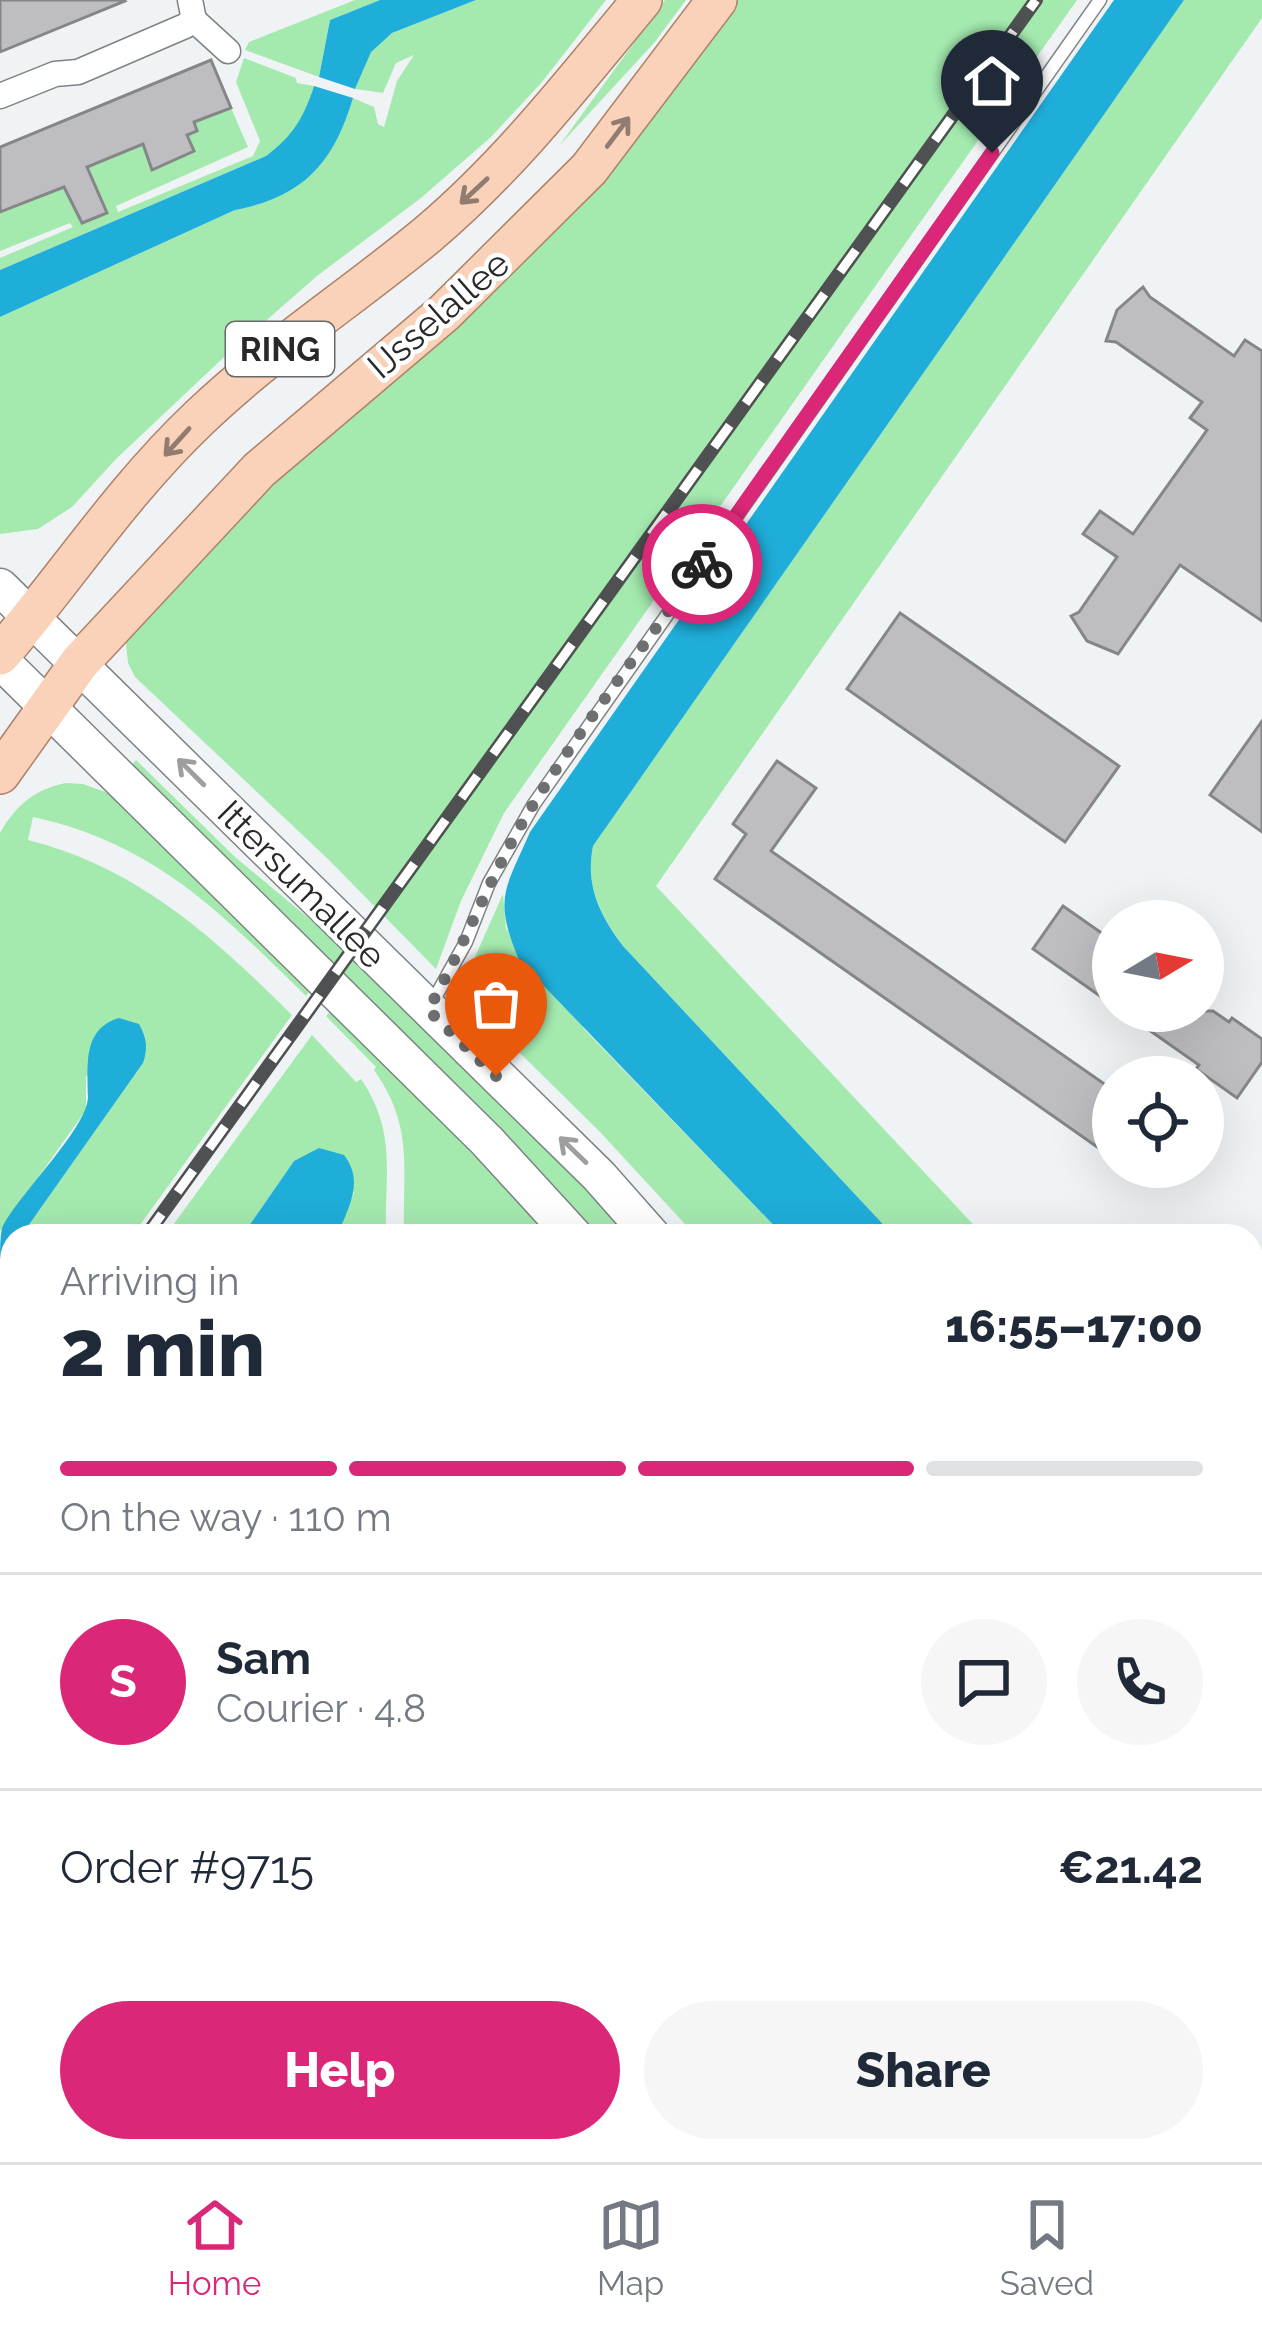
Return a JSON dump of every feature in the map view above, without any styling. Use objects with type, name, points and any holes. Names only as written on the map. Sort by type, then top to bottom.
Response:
[{"type":"main road","name":"IJsselallee","points":[[0,657],[83,547],[197,420],[265,360],[428,234],[507,161],[642,0]]},
{"type":"main road","name":"IJsselallee","points":[[0,774],[80,662],[259,470],[444,313],[590,169],[717,0]]},
{"type":"main road","name":"Ittersumallee","points":[[0,586],[599,1176],[641,1224]]},
{"type":"main road","name":"Ittersumallee","points":[[0,657],[487,1141],[563,1224]]},
{"type":"street","points":[[0,96],[55,74],[78,72],[192,10],[227,51]]},
{"type":"lane","points":[[428,1010],[466,942],[489,883],[534,804],[1100,0]]},
{"type":"green space","points":[[355,0],[380,0],[330,20],[319,77],[245,50],[249,42]]},
{"type":"green space","points":[[476,0],[606,0],[542,82],[491,137],[421,198],[317,276],[221,360],[72,507],[38,529],[0,534],[0,317],[297,186],[336,141],[353,98],[374,107],[378,124],[384,127],[397,81],[414,55],[396,63],[383,93],[355,89],[371,51],[392,33]]},
{"type":"green space","points":[[665,0],[686,0],[654,43],[559,146]]},
{"type":"green space","points":[[734,0],[1077,0],[504,813],[461,901],[436,969],[328,859],[135,677],[128,663],[125,634]]},
{"type":"green space","points":[[1184,0],[1262,0],[1262,18],[656,886],[973,1224],[883,1224],[623,946],[596,899],[593,846]]},
{"type":"green space","points":[[244,58],[314,86],[305,114],[288,140],[266,156],[0,270],[0,258],[73,227],[70,223],[0,251],[0,200],[84,152],[90,166],[142,145],[150,164],[188,109],[231,108],[248,147],[116,206],[118,212],[253,156],[260,141],[236,82]]},
{"type":"green space","points":[[136,760],[235,857],[360,961],[622,1224],[585,1224],[130,767]]},
{"type":"green space","points":[[83,784],[111,794],[311,989],[306,996],[214,910],[150,863],[115,844],[33,817],[28,840],[68,852],[139,887],[203,933],[292,1015],[141,1224],[29,1224],[143,1063],[86,1076],[86,1110],[5,1224],[0,1224],[0,833],[27,800],[45,789]]},
{"type":"green space","points":[[503,894],[506,929],[586,1031],[772,1224],[685,1224],[463,997]]},
{"type":"green space","points":[[331,1011],[541,1224],[404,1224],[404,1150],[396,1111],[376,1067],[326,1016]]},
{"type":"green space","points":[[312,1035],[356,1082],[361,1079],[385,1137],[386,1224],[342,1224],[354,1192],[294,1161],[250,1224],[174,1224]]},
{"type":"water","points":[[380,0],[476,0],[392,33],[371,52],[355,89],[319,77],[330,20]]},
{"type":"water","points":[[1114,0],[1184,0],[593,846],[596,899],[623,946],[883,1224],[772,1224],[519,960],[506,922],[505,894],[530,832]]},
{"type":"water","points":[[314,86],[353,98],[326,158],[298,186],[0,317],[0,270],[266,156],[296,125]]},
{"type":"water","points":[[119,1018],[139,1024],[146,1044],[143,1063],[29,1224],[4,1224],[77,1125],[88,1096],[90,1050],[107,1023]]},
{"type":"water","points":[[319,1148],[344,1155],[354,1185],[342,1224],[250,1224],[294,1161]]},
{"type":"building","points":[[0,0],[124,0],[125,1],[0,52]]},
{"type":"building","points":[[211,60],[231,108],[194,122],[197,131],[187,135],[194,151],[152,170],[143,144],[87,167],[107,213],[82,223],[64,187],[0,212],[0,147]]},
{"type":"building","points":[[1143,287],[1150,297],[1234,356],[1245,340],[1262,351],[1262,621],[1180,565],[1118,654],[1087,641],[1071,616],[1079,612],[1117,557],[1083,534],[1100,511],[1133,534],[1207,430],[1190,418],[1202,402],[1116,342],[1106,341],[1117,310]]},
{"type":"building","points":[[900,613],[1119,766],[1065,842],[847,689]]},
{"type":"building","points":[[1262,721],[1262,832],[1210,795]]},
{"type":"building","points":[[777,761],[816,788],[771,851],[1092,1075],[1092,1143],[715,879],[746,834],[733,824]]},
{"type":"building","points":[[1063,906],[1092,926],[1092,990],[1033,949]]},
{"type":"building","points":[[1232,1018],[1262,1039],[1262,1062],[1237,1098],[1224,1089],[1224,1056],[1186,1056],[1152,1032],[1224,1032],[1224,1019],[1229,1022]]},
{"type":"railway","points":[[155,1224],[1036,0]]},
{"type":"way so far","points":[[496,1076],[428,1010],[466,942],[489,883],[534,804],[702,564]]},
{"type":"route","points":[[702,564],[992,153]]}]
